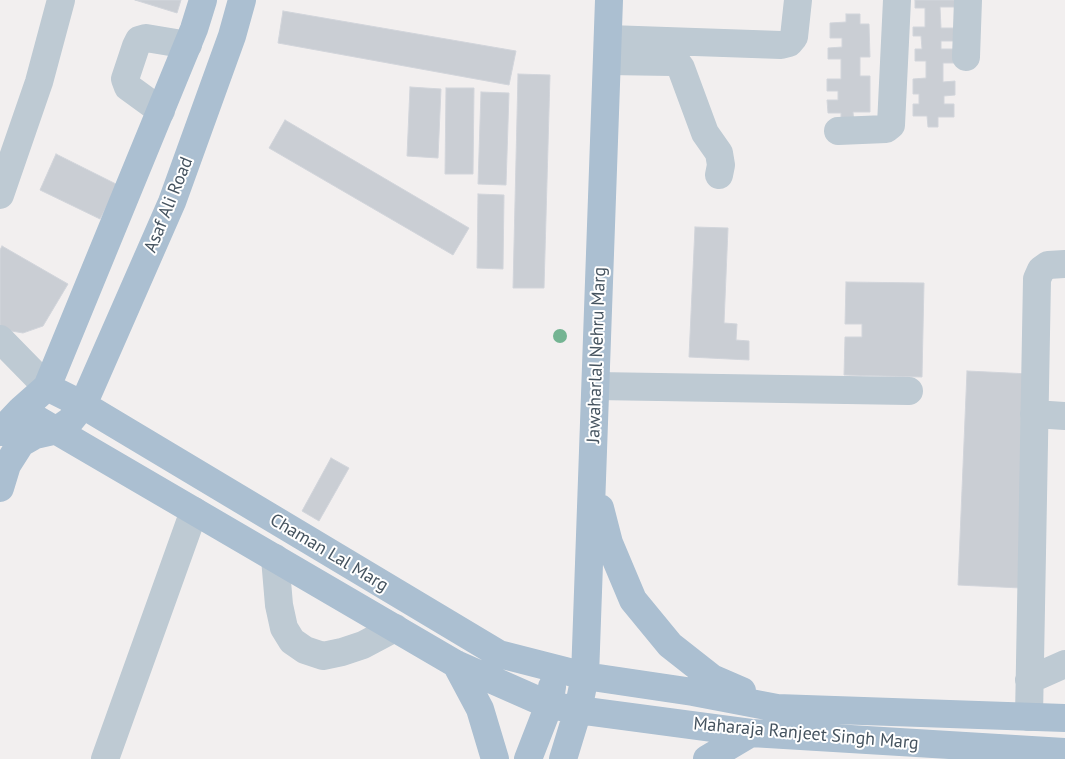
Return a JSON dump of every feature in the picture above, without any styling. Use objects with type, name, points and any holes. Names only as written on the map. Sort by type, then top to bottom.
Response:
[{"type":"main road","points":[[0,488],[7,465],[7,437],[21,410],[47,387],[188,45],[202,0]]},
{"type":"main road","name":"Asaf Ali Road","points":[[7,437],[35,435],[56,430],[70,421],[83,405],[172,202],[232,36],[242,0]]},
{"type":"main road","name":"Jawaharlal Nehru Marg","points":[[563,759],[578,710],[585,676],[609,0]]},
{"type":"main road","points":[[47,387],[83,405]]},
{"type":"main road","name":"Chaman Lal Marg","points":[[83,405],[499,654],[585,676]]},
{"type":"main road","points":[[21,410],[56,430]]},
{"type":"main road","name":"Chaman Lal Marg","points":[[56,430],[456,664]]},
{"type":"main road","points":[[593,478],[609,543],[633,600],[670,645],[712,678],[777,708]]},
{"type":"main road","points":[[456,664],[548,705],[578,710]]},
{"type":"main road","points":[[456,664],[480,709],[495,759]]},
{"type":"main road","points":[[528,759],[548,705],[556,670]]},
{"type":"main road","name":"Maharaja Ranjeet Singh Marg","points":[[585,676],[693,692],[777,708],[1065,718]]},
{"type":"main road","name":"Maharaja Ranjeet Singh Marg","points":[[578,710],[751,732],[1065,752]]},
{"type":"main road","points":[[707,759],[751,732]]},
{"type":"street","points":[[0,195],[39,82],[61,0]]},
{"type":"street","points":[[608,50],[781,45],[789,43],[794,37],[798,0]]},
{"type":"street","points":[[838,130],[886,129],[891,125],[897,0]]},
{"type":"street","points":[[966,56],[968,0]]},
{"type":"street","points":[[161,111],[128,88],[125,80],[136,46],[139,40],[146,38],[188,45]]},
{"type":"street","points":[[608,50],[678,64],[705,133],[719,153],[721,165],[719,175]]},
{"type":"street","points":[[1029,717],[1037,279],[1041,270],[1048,265],[1065,264]]},
{"type":"street","points":[[0,339],[47,387]]},
{"type":"street","points":[[596,386],[909,391]]},
{"type":"street","points":[[1034,414],[1065,416]]},
{"type":"street","points":[[105,759],[194,511]]},
{"type":"street","points":[[275,558],[279,605],[284,628],[292,641],[305,650],[323,656],[342,652],[362,645],[394,628]]},
{"type":"street","points":[[1029,680],[1065,664]]},
{"type":"building","points":[[135,0],[181,0],[177,13]]},
{"type":"building","points":[[915,0],[955,0],[955,7],[940,7],[941,28],[955,28],[956,41],[941,41],[941,49],[957,49],[957,63],[943,63],[943,82],[955,81],[955,95],[944,96],[944,104],[954,104],[954,117],[938,117],[938,127],[928,127],[927,116],[913,116],[913,104],[919,104],[919,94],[913,94],[913,79],[926,78],[926,61],[915,61],[915,49],[922,49],[921,36],[913,36],[913,27],[925,27],[925,8],[915,8]]},
{"type":"building","points":[[283,11],[516,51],[509,85],[278,43]]},
{"type":"building","points":[[846,14],[860,14],[860,24],[869,24],[870,57],[860,57],[860,76],[870,76],[870,112],[853,112],[854,123],[841,123],[841,113],[828,113],[827,100],[838,100],[838,91],[827,91],[827,79],[841,79],[841,59],[828,59],[828,48],[842,47],[842,38],[830,38],[830,23],[846,22]]},
{"type":"building","points":[[518,74],[550,75],[544,288],[513,288]]},
{"type":"building","points":[[410,87],[441,89],[438,158],[407,156]]},
{"type":"building","points":[[446,88],[474,88],[473,174],[445,174]]},
{"type":"building","points":[[481,92],[509,93],[506,185],[478,184]]},
{"type":"building","points":[[285,120],[469,228],[453,255],[269,148]]},
{"type":"building","points":[[56,154],[118,185],[100,219],[40,190]]},
{"type":"building","points":[[478,194],[504,195],[503,269],[477,268]]},
{"type":"building","points":[[695,227],[728,228],[724,323],[737,324],[736,340],[749,341],[749,360],[689,357]]},
{"type":"building","points":[[2,246],[68,284],[43,326],[23,333],[0,329],[0,250]]},
{"type":"building","points":[[846,282],[924,283],[922,377],[844,375],[845,337],[862,337],[862,324],[845,324]]},
{"type":"building","points":[[967,371],[1030,374],[1021,588],[958,585]]},
{"type":"building","points":[[331,458],[349,468],[319,521],[302,511]]}]
